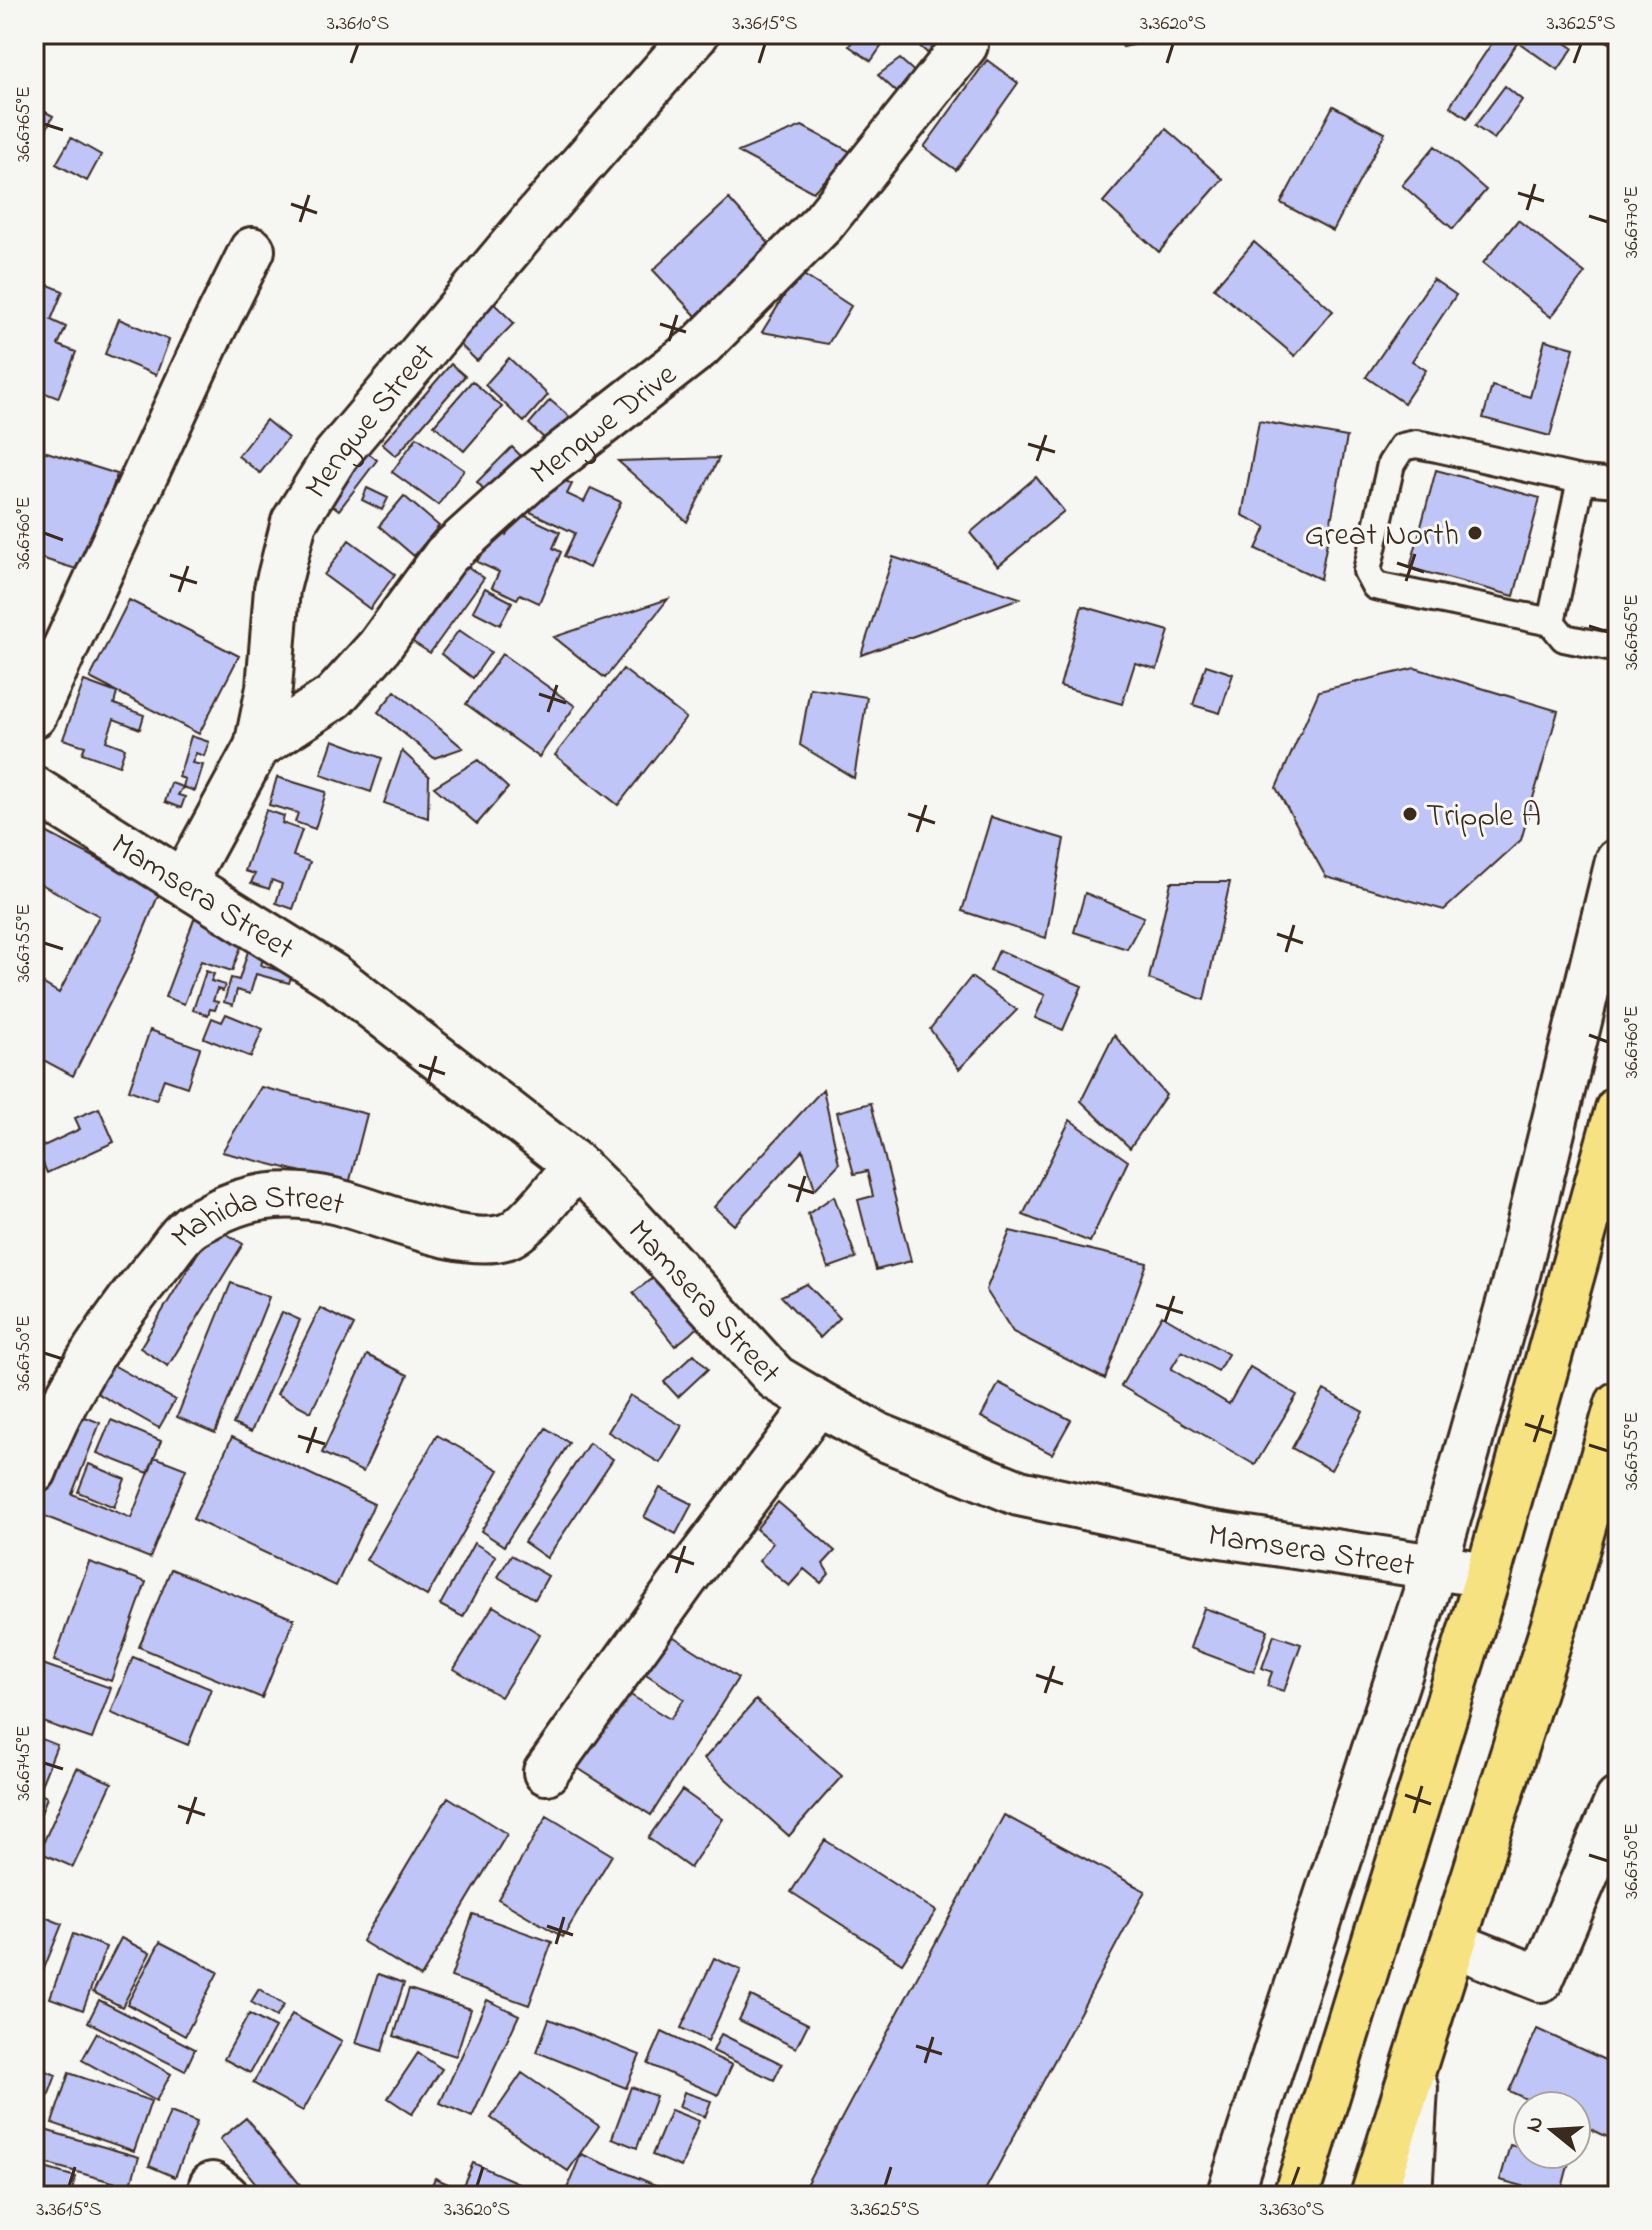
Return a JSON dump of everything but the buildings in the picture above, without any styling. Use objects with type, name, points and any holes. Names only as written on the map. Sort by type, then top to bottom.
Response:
[{"type":"highway","points":[[1296,2196],[1488,1575],[1618,1109]]},
{"type":"highway","points":[[1373,2196],[1565,1590],[1618,1404]]},
{"type":"street","name":"Mengwe Street","points":[[184,881],[257,747],[269,688],[277,589],[294,522],[336,455],[536,217],[696,34]]},
{"type":"street","name":"Mengwe Drive","points":[[257,747],[334,697],[379,647],[446,555],[530,479],[699,347],[823,223],[965,45]]},
{"type":"street","points":[[34,715],[252,250]]},
{"type":"street","name":"Mamsera Street","points":[[34,789],[334,977],[576,1165],[626,1214],[776,1378],[879,1436],[1019,1493],[1201,1532],[1488,1575]]},
{"type":"street","points":[[1229,2196],[1434,1568],[1518,1271],[1618,861]]},
{"type":"street","name":"Mahida Street","points":[[34,1471],[48,1434],[86,1363],[140,1287],[190,1227],[235,1202],[278,1194],[332,1201],[449,1235],[486,1241],[508,1237],[537,1211],[576,1165]]},
{"type":"street","points":[[546,1772],[687,1576],[818,1403]]},
{"type":"street","points":[[1453,1944],[1541,1979],[1618,1800]]},
{"type":"street","points":[[1409,2196],[1416,2061]]},
{"type":"lane","points":[[1618,483],[1581,480],[1416,444],[1402,447],[1391,464],[1367,571],[1375,586],[1551,622],[1564,638],[1618,649]]},
{"type":"lane","points":[[1551,622],[1581,480]]},
{"type":"place","name":"Great North","points":[[1475,533]]},
{"type":"place","name":"Tripple A","points":[[1410,814]]}]
